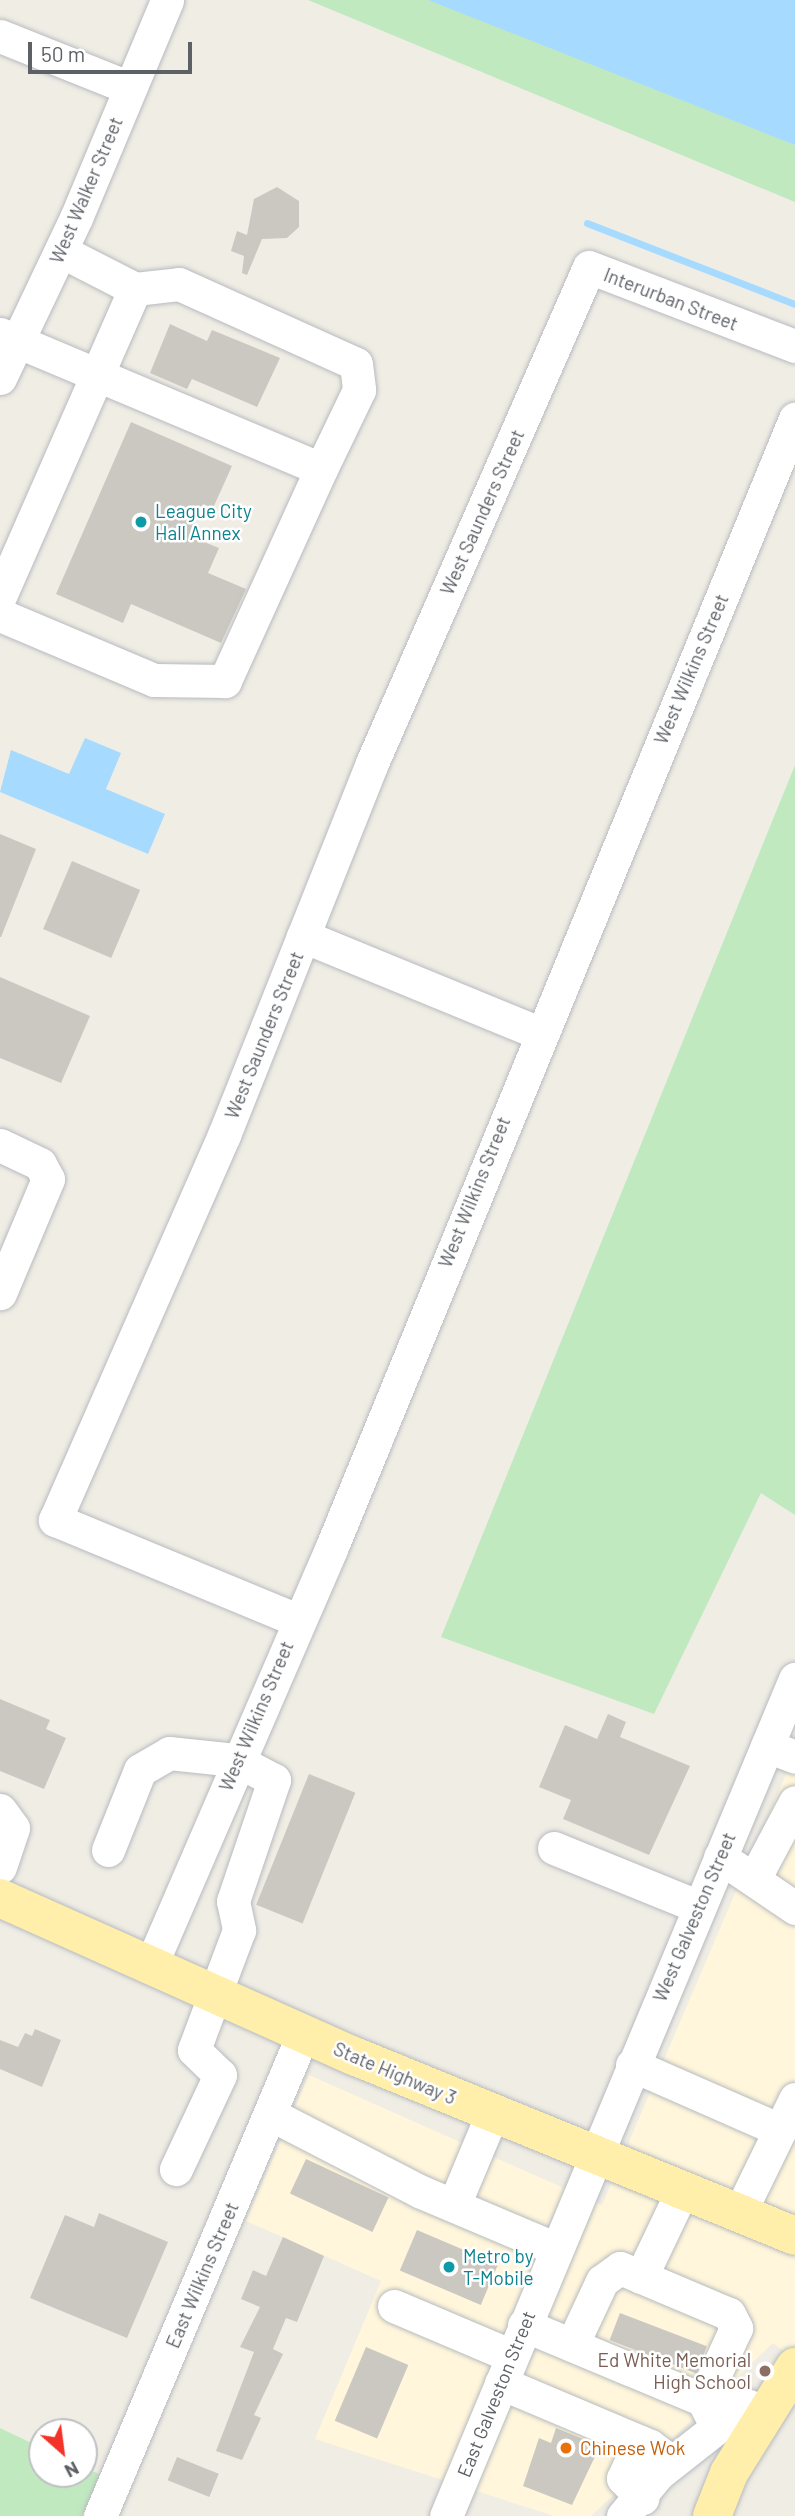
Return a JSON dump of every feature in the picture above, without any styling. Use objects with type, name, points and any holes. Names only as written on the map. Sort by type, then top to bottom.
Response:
[{"type":"main road","name":"State Highway 3","points":[[2,1896],[303,2034],[594,2156],[795,2236]]},
{"type":"main road","points":[[712,2516],[729,2473],[788,2377]]},
{"type":"street","name":"West Walker Street","points":[[0,379],[9,338],[61,251],[167,0]]},
{"type":"street","points":[[0,36],[130,88]]},
{"type":"street","points":[[0,615],[154,680],[225,681],[359,390],[356,364],[179,284],[135,289],[61,251]]},
{"type":"street","name":"Interurban Street","points":[[571,307],[589,267],[795,346]]},
{"type":"street","points":[[0,596],[95,374],[135,289]]},
{"type":"street","name":"West Saunders Street","points":[[297,1620],[55,1520],[224,1136],[372,762],[571,307]]},
{"type":"street","points":[[9,338],[321,469]]},
{"type":"street","name":"West Wilkins Street","points":[[151,1965],[297,1620],[795,419]]},
{"type":"street","points":[[303,936],[540,1033]]},
{"type":"street","points":[[0,1146],[46,1171],[47,1186],[12,1231],[0,1293]]},
{"type":"street","name":"West Galveston Street","points":[[594,2156],[720,1857],[781,1752],[795,1679]]},
{"type":"street","points":[[108,1850],[140,1770],[169,1753],[236,1760],[274,1780],[233,1901],[239,1930],[194,2050],[220,2075],[176,2169]]},
{"type":"street","points":[[754,1880],[795,1802]]},
{"type":"street","points":[[0,1810],[13,1828],[2,1896]]},
{"type":"street","points":[[209,1825],[251,1844]]},
{"type":"street","points":[[554,1848],[699,1907]]},
{"type":"street","points":[[720,1857],[795,1908]]},
{"type":"street","name":"East Wilkins Street","points":[[100,2516],[303,2034]]},
{"type":"street","points":[[632,2065],[788,2126],[739,2214]]},
{"type":"street","points":[[270,2114],[454,2205],[556,2249]]},
{"type":"street","points":[[454,2205],[492,2114]]},
{"type":"street","name":"East Galveston Street","points":[[446,2516],[594,2156]]},
{"type":"street","points":[[645,2264],[666,2185]]},
{"type":"street","points":[[572,2345],[602,2281],[620,2268],[645,2264],[729,2314],[736,2328],[709,2413],[649,2487]]},
{"type":"street","points":[[394,2306],[640,2442]]},
{"type":"street","points":[[524,2325],[572,2345],[709,2413],[749,2406],[788,2377]]},
{"type":"street","points":[[640,2442],[623,2478],[649,2487]]},
{"type":"street","points":[[640,2442],[649,2487]]},
{"type":"shaded area","points":[[795,1753],[795,2360],[773,2343],[591,2516],[554,2516],[315,2439],[381,2281],[246,2221],[309,2075],[602,2205]]},
{"type":"green space","points":[[308,0],[795,0],[795,202]]},
{"type":"green space","points":[[795,765],[795,1515],[761,1493],[654,1714],[441,1637]]},
{"type":"green space","points":[[0,2428],[28,2441],[28,2488],[95,2488],[82,2516],[0,2516]]},
{"type":"water","points":[[428,0],[795,0],[795,145]]},
{"type":"water","points":[[85,738],[121,753],[106,789],[165,814],[148,854],[0,792],[11,750],[69,774]]},
{"type":"building","points":[[277,187],[299,201],[299,227],[287,238],[262,239],[247,275],[242,273],[244,256],[231,251],[237,231],[247,235],[254,199]]},
{"type":"building","points":[[170,324],[207,341],[212,330],[280,358],[257,407],[192,379],[187,389],[150,373]]},
{"type":"building","name":"League City Hall Annex","points":[[131,422],[232,466],[213,508],[203,504],[189,536],[219,548],[208,573],[246,589],[221,643],[131,604],[123,623],[56,594]]},
{"type":"building","points":[[0,834],[36,849],[1,937],[0,937]]},
{"type":"building","points":[[72,861],[140,890],[111,958],[43,929]]},
{"type":"building","points":[[0,977],[90,1016],[61,1083],[0,1058]]},
{"type":"building","points":[[0,1699],[50,1720],[46,1729],[66,1738],[44,1789],[0,1771]]},
{"type":"building","points":[[608,1714],[626,1722],[620,1737],[690,1766],[649,1855],[563,1819],[571,1800],[539,1787],[565,1725],[597,1739]]},
{"type":"building","points":[[309,1774],[355,1793],[303,1923],[256,1905]]},
{"type":"building","points":[[35,2029],[61,2040],[42,2087],[0,2069],[0,2040],[18,2047],[25,2033],[32,2036]]},
{"type":"building","points":[[306,2159],[388,2197],[372,2232],[290,2193]]},
{"type":"building","points":[[99,2213],[168,2242],[127,2338],[30,2298],[65,2215],[94,2227]]},
{"type":"building","name":"Metro by T-Mobile","points":[[417,2230],[498,2264],[481,2305],[400,2271]]},
{"type":"building","points":[[283,2237],[324,2256],[297,2322],[286,2318],[273,2349],[283,2354],[254,2415],[261,2418],[242,2460],[216,2451],[254,2352],[240,2347],[260,2307],[241,2299],[253,2270],[266,2276]]},
{"type":"building","points":[[620,2313],[707,2346],[696,2373],[610,2340]]},
{"type":"building","points":[[366,2347],[408,2365],[377,2439],[335,2421]]},
{"type":"building","points":[[556,2428],[600,2446],[572,2505],[523,2486],[539,2438],[551,2443]]},
{"type":"building","points":[[177,2457],[219,2474],[209,2497],[168,2480]]},
{"type":"waterway","points":[[587,223],[795,304]]},
{"type":"place","name":"League City Hall Annex","points":[[141,522]]},
{"type":"place","name":"Metro by T-Mobile","points":[[449,2267]]},
{"type":"place","name":"Ed White Memorial High School","points":[[765,2371]]},
{"type":"place","name":"Chinese Wok","points":[[566,2448]]}]
